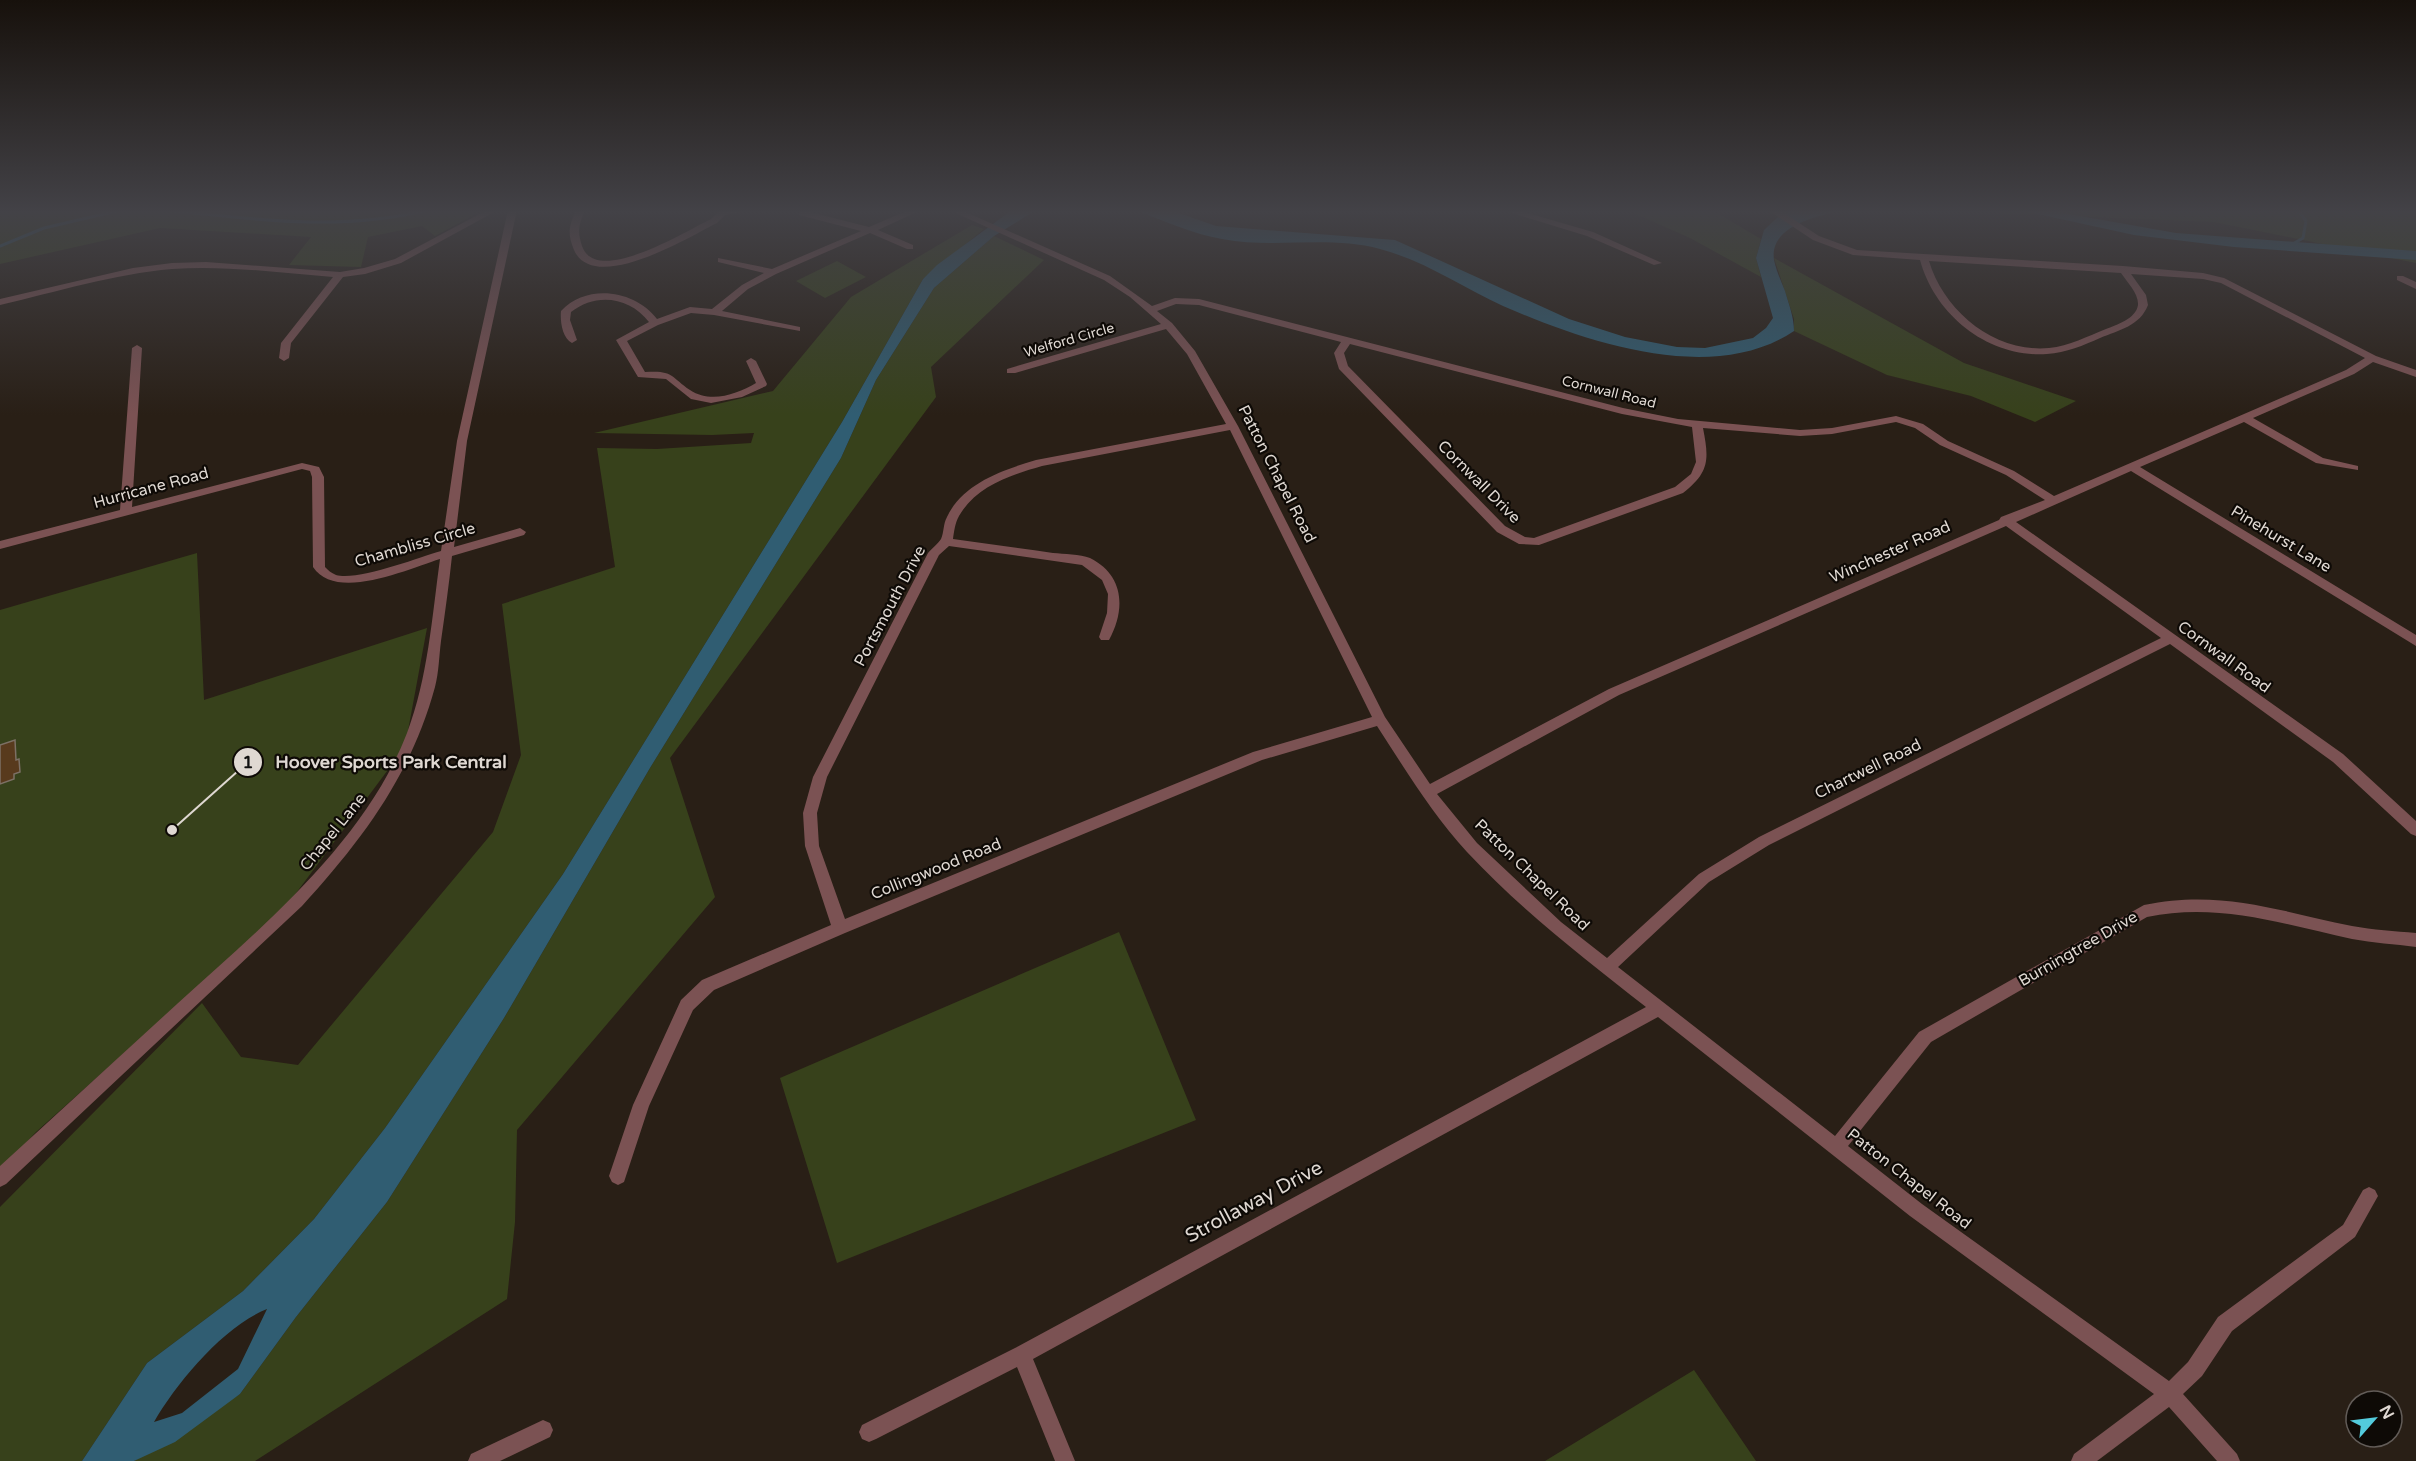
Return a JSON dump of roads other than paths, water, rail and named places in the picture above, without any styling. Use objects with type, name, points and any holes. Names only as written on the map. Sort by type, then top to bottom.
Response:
[{"type":"street","points":[[0,302],[102,278]]},
{"type":"street","points":[[284,358],[286,343],[337,278]]},
{"type":"street","name":"Chapel Lane","points":[[0,1178],[273,926],[372,813],[394,777],[422,713],[429,684],[462,441],[498,278]]},
{"type":"street","points":[[714,312],[745,287],[761,278]]},
{"type":"street","name":"Patton Chapel Road","points":[[1107,278],[1168,325],[1191,353],[1233,426],[1380,720],[1428,792],[1472,847],[1556,927],[1838,1146],[1916,1210],[2170,1394],[2230,1461]]},
{"type":"street","points":[[1933,278],[1942,299],[1964,320],[1994,340],[2015,348],[2037,351],[2076,344],[2132,322],[2144,305],[2141,295],[2129,278]]},
{"type":"street","points":[[2212,278],[2224,281],[2372,358],[2416,374]]},
{"type":"street","points":[[2400,278],[2416,286]]},
{"type":"street","points":[[572,340],[565,320],[566,311],[598,295],[628,302],[650,314],[655,323]]},
{"type":"street","name":"Cornwall Road","points":[[1151,310],[1175,301],[1199,302],[1632,413],[1697,424],[1800,433],[1832,431],[1896,419],[1919,426],[1944,443],[2010,472],[2051,500]]},
{"type":"street","points":[[751,361],[762,384],[722,399],[704,400],[693,396],[672,377],[657,374],[642,375],[621,340],[655,323],[690,310],[714,312],[796,329]]},
{"type":"street","name":"Welford Circle","points":[[1011,371],[1168,325]]},
{"type":"street","name":"Cornwall Drive","points":[[1347,340],[1339,353],[1343,367],[1501,529],[1523,541],[1550,538],[1679,490],[1693,481],[1703,462],[1697,424]]},
{"type":"street","points":[[126,512],[136,348]]},
{"type":"street","name":"Winchester Road","points":[[1428,792],[1614,692],[2004,520],[2350,372],[2372,358]]},
{"type":"street","points":[[2244,418],[2320,461],[2354,468]]},
{"type":"street","name":"Portsmouth Drive","points":[[840,928],[812,846],[810,813],[818,786],[934,553],[946,542],[947,528],[961,504],[981,486],[1007,472],[1039,463],[1233,426]]},
{"type":"street","name":"Chambliss Circle","points":[[310,466],[315,469],[318,477],[321,534],[319,567],[323,574],[334,579],[358,579],[520,532]]},
{"type":"street","name":"Hurricane Road","points":[[0,545],[287,469],[310,466]]},
{"type":"street","name":"Pinehurst Lane","points":[[2130,466],[2416,641]]},
{"type":"street","name":"Cornwall Road","points":[[2004,520],[2338,758],[2416,831]]},
{"type":"street","points":[[946,542],[1085,561],[1104,573],[1113,586],[1116,608],[1105,637]]},
{"type":"street","name":"Chartwell Road","points":[[1607,967],[1704,878],[1764,840],[2170,639]]},
{"type":"street","name":"Collingwood Road","points":[[618,1176],[641,1105],[687,1005],[708,984],[1258,756],[1380,720]]},
{"type":"street","name":"Burningtree Drive","points":[[1838,1146],[1925,1037],[2144,911],[2168,904],[2238,905],[2346,931],[2416,940]]},
{"type":"street","name":"Strollaway Drive","points":[[868,1432],[1022,1355],[1659,1008]]},
{"type":"street","points":[[2081,1461],[2170,1394],[2195,1369],[2224,1324],[2349,1231],[2369,1196]]},
{"type":"street","points":[[1022,1355],[1065,1461]]},
{"type":"street","points":[[478,1461],[543,1430]]},
{"type":"water","points":[[945,278],[934,288],[876,380],[841,458],[650,768],[504,1018],[387,1202],[296,1317],[240,1394],[175,1442],[134,1461],[82,1461],[147,1363],[243,1291],[314,1219],[385,1128],[563,874],[842,422],[923,279]],"holes":[[[267,1309],[238,1369],[182,1413],[154,1422],[175,1390],[203,1357],[234,1328]]]},
{"type":"water","points":[[1450,278],[1479,278],[1569,319],[1625,337],[1677,347],[1705,348],[1753,338],[1766,328],[1773,318],[1762,278],[1780,278],[1791,311],[1794,331],[1761,347],[1726,355],[1688,357],[1649,353],[1610,344],[1572,333],[1503,306]]},
{"type":"place","name":"Hoover Sports Park Central","points":[[172,830]]}]
